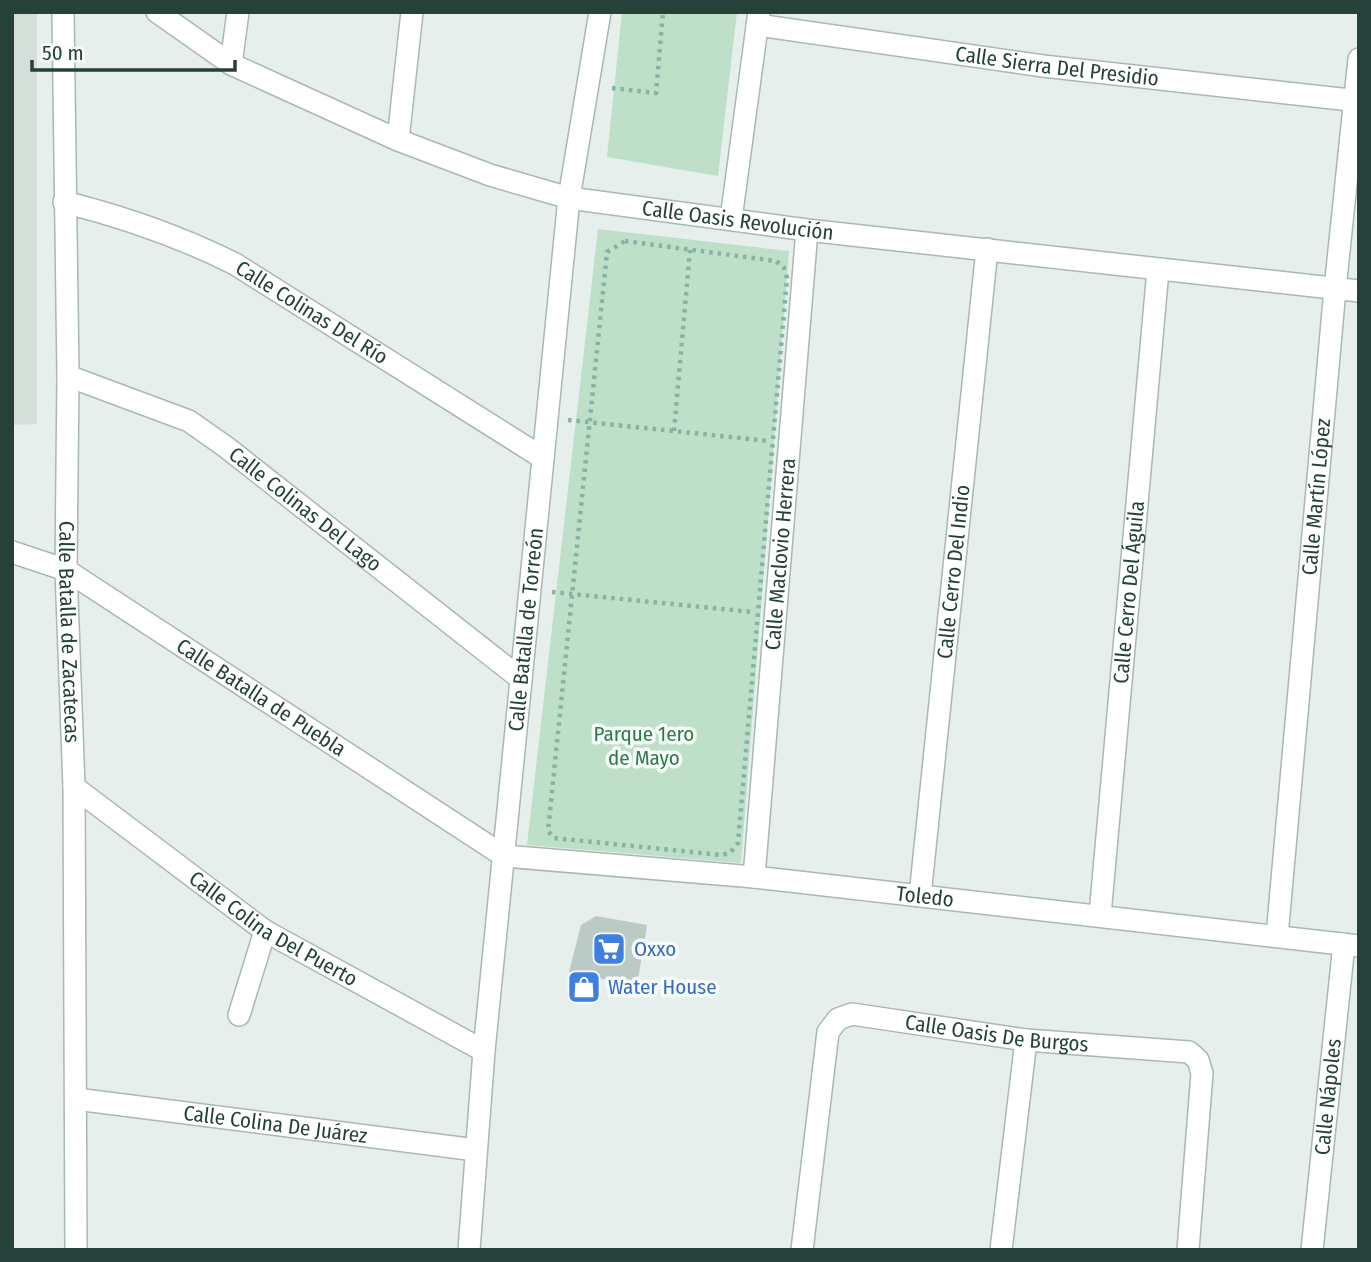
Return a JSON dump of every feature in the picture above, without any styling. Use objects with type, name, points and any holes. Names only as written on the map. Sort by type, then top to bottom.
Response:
[{"type":"street","name":"Calle Batalla de Zacatecas","points":[[62,12],[68,376],[66,570],[74,787],[76,1250]]},
{"type":"street","name":"Calle Oasis Revolución","points":[[157,12],[232,64],[398,140],[490,175],[569,198],[807,230],[1359,291]]},
{"type":"street","points":[[232,64],[238,12]]},
{"type":"street","points":[[398,140],[412,12]]},
{"type":"street","name":"Calle Batalla de Torreón","points":[[469,1250],[484,1051],[569,198],[590,86],[600,12]]},
{"type":"street","points":[[731,219],[758,19]]},
{"type":"street","name":"Calle Sierra Del Presidio","points":[[758,19],[1042,66],[1356,101]]},
{"type":"street","name":"Calle Martín López","points":[[1278,936],[1335,289],[1359,60]]},
{"type":"street","name":"Calle Colinas Del Río","points":[[64,202],[135,220],[187,240],[234,264],[340,328],[543,458]]},
{"type":"street","name":"Calle Maclovio Herrera","points":[[754,877],[767,613],[782,442],[807,230]]},
{"type":"street","name":"Calle Cerro Del Indio","points":[[920,896],[987,249]]},
{"type":"street","name":"Calle Cerro Del Águila","points":[[1100,915],[1158,270]]},
{"type":"street","name":"Calle Colinas Del Lago","points":[[68,376],[189,421],[226,447],[521,679]]},
{"type":"street","name":"Calle Batalla de Puebla","points":[[12,552],[66,570],[503,856]]},
{"type":"street","name":"Calle Colina Del Puerto","points":[[74,787],[265,931],[484,1051]]},
{"type":"street","name":"Toledo","points":[[503,856],[754,877],[1351,945]]},
{"type":"street","points":[[239,1015],[265,931]]},
{"type":"street","name":"Calle Nápoles","points":[[1312,1250],[1351,945]]},
{"type":"street","name":"Calle Oasis De Burgos","points":[[802,1250],[828,1032],[838,1019],[852,1014],[1026,1040],[1189,1052],[1198,1060],[1202,1073],[1188,1250]]},
{"type":"street","points":[[1002,1250],[1026,1040]]},
{"type":"street","name":"Calle Colina De Juárez","points":[[76,1099],[477,1150]]},
{"type":"path","points":[[590,86],[656,93],[663,12]]},
{"type":"path","points":[[625,242],[776,261],[784,268],[787,278],[782,442],[767,613],[738,843],[730,853],[709,854],[554,838],[548,831],[570,594],[607,252],[625,242]]},
{"type":"path","points":[[674,431],[690,250]]},
{"type":"path","points":[[547,417],[782,442]]},
{"type":"path","points":[[530,590],[767,613]]},
{"type":"shaded area","points":[[12,12],[37,12],[37,424],[12,425]]},
{"type":"green space","points":[[622,12],[737,12],[718,176],[607,157]]},
{"type":"green space","name":"Parque 1ero de Mayo","points":[[598,229],[789,251],[741,863],[527,845]]},
{"type":"building","name":"Oxxo","points":[[596,916],[647,925],[637,986],[598,978],[592,1001],[571,997],[576,974],[569,972],[581,925]]},
{"type":"place","name":"Oxxo","points":[[609,949]]},
{"type":"place","name":"Water House","points":[[584,987]]}]
